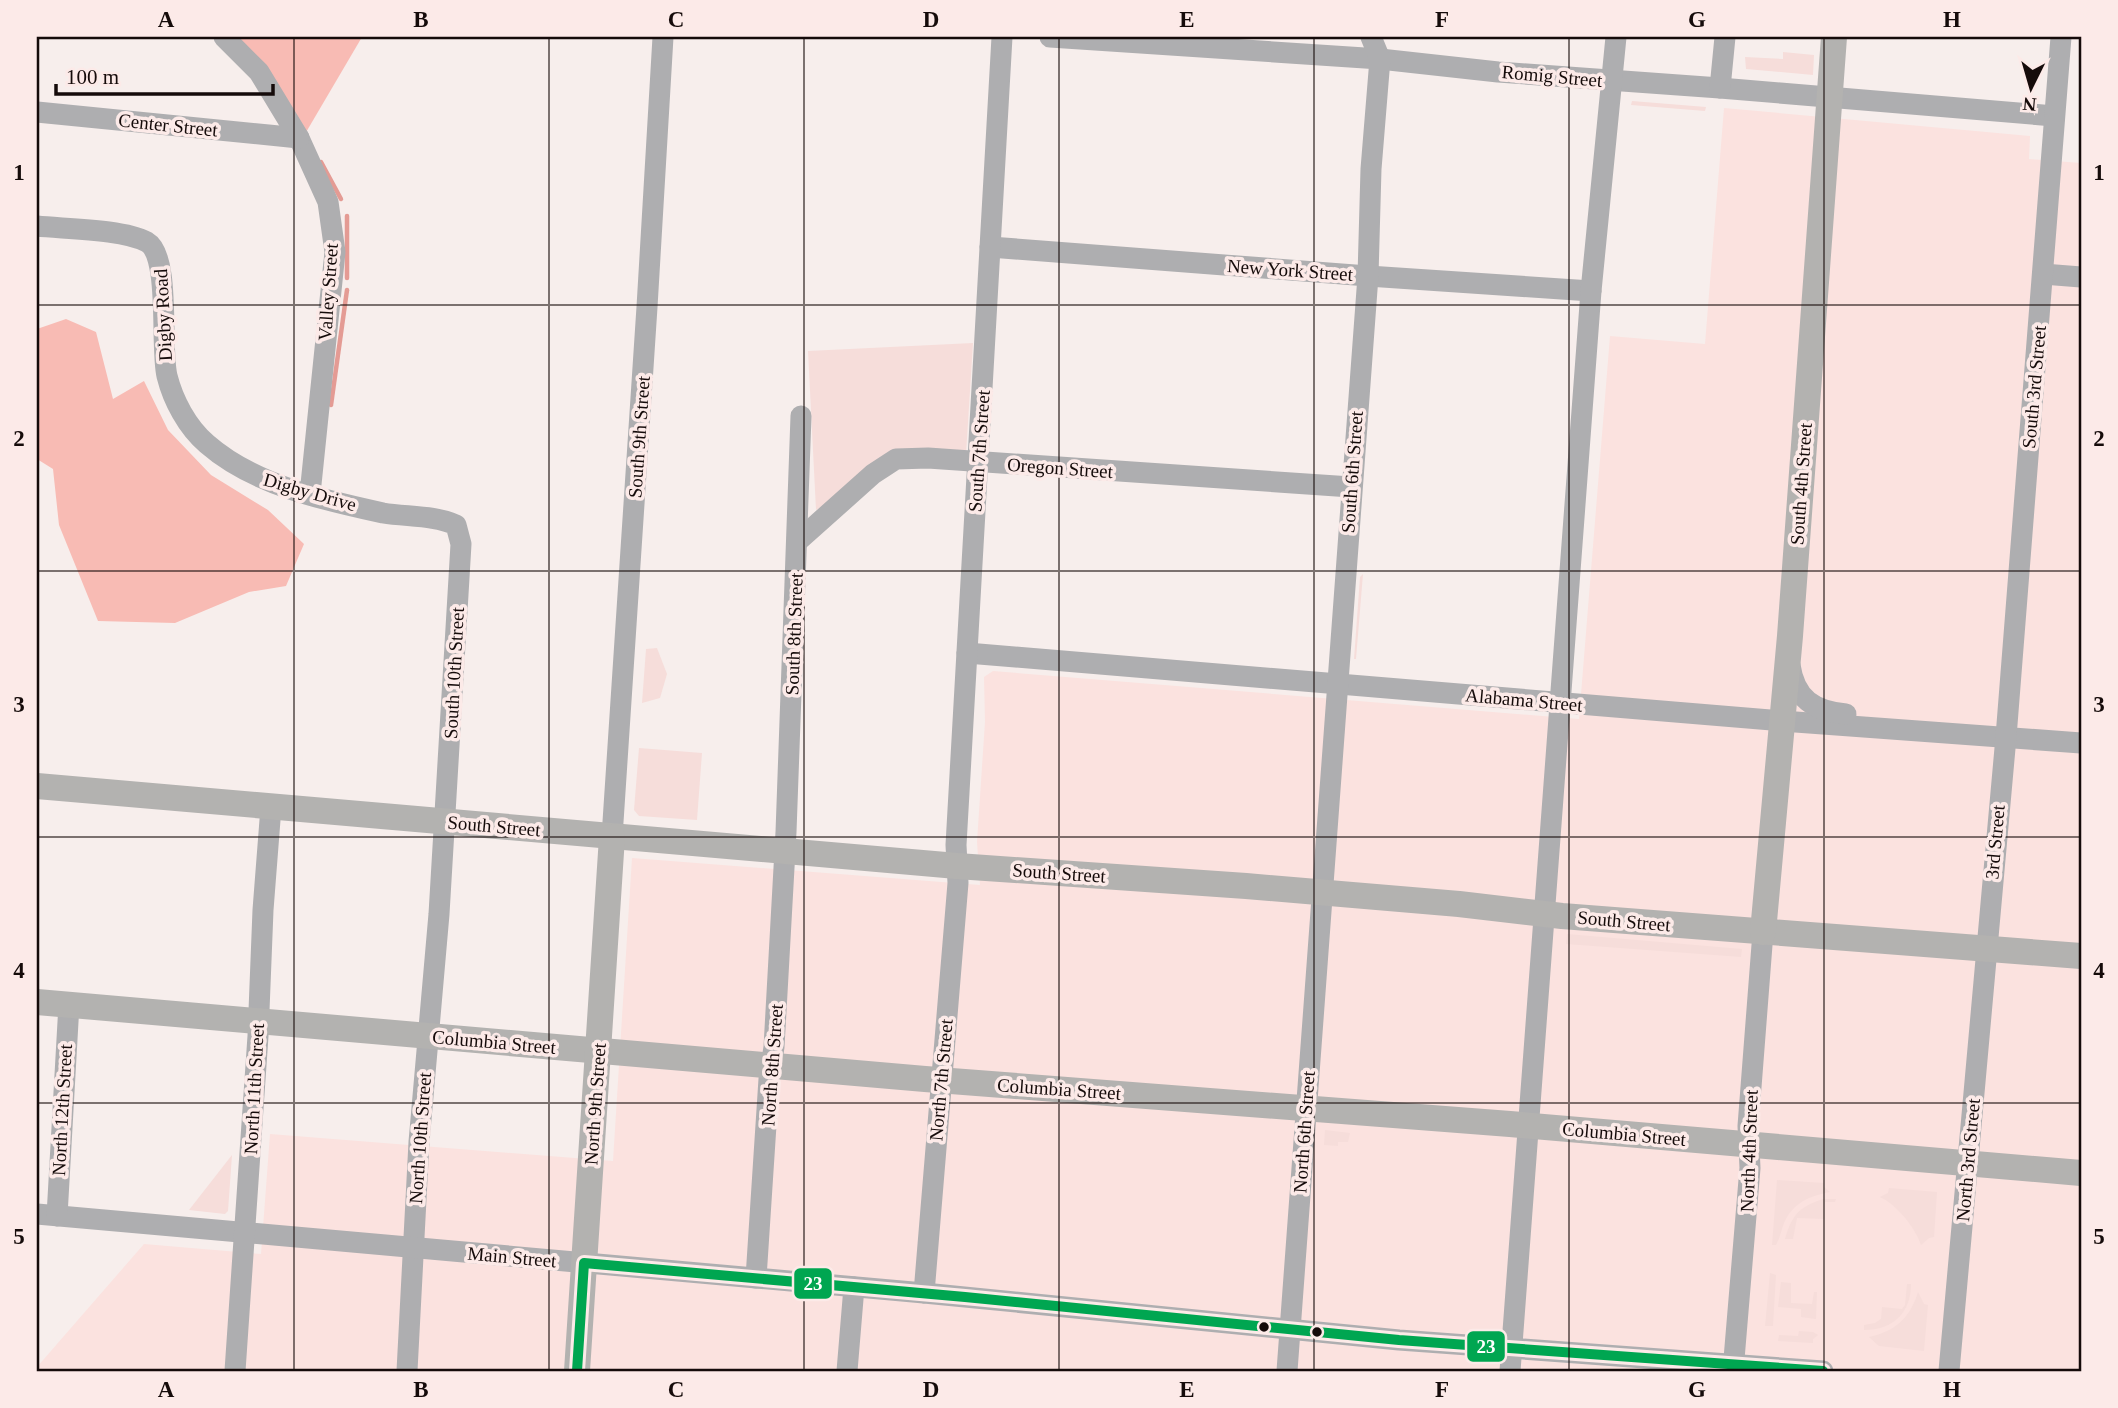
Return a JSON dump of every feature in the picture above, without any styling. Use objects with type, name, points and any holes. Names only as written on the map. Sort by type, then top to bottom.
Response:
[{"type":"main road","name":"South 4th Street","points":[[1763,932],[1788,655],[1834,37]]},
{"type":"main road","name":"South Street","points":[[37,786],[785,852],[2081,956]]},
{"type":"main road","name":"North 9th Street","points":[[577,1371],[612,837]]},
{"type":"main road","name":"Columbia Street","points":[[37,1002],[600,1052],[1528,1125],[2081,1173]]},
{"type":"street","name":"Valley Street","points":[[224,37],[259,72],[299,138],[328,202],[335,252],[310,494]]},
{"type":"street","name":"South 9th Street","points":[[612,837],[648,307],[663,37]]},
{"type":"street","name":"South 7th Street","points":[[957,866],[1002,37]]},
{"type":"street","name":"Romig Street","points":[[1050,37],[1377,49],[1497,72],[2054,116]]},
{"type":"street","points":[[1510,1371],[1591,291],[1616,37]]},
{"type":"street","points":[[1720,88],[1725,37]]},
{"type":"street","name":"South 3rd Street","points":[[2006,737],[2061,37]]},
{"type":"street","name":"South 6th Street","points":[[1321,893],[1368,276],[1377,49]]},
{"type":"street","name":"Center Street","points":[[37,112],[299,138]]},
{"type":"street","name":"Digby Road","points":[[37,226],[132,237],[149,243],[162,268],[163,356],[167,378],[184,417]]},
{"type":"street","name":"New York Street","points":[[989,247],[1591,291]]},
{"type":"street","points":[[2043,274],[2081,277]]},
{"type":"street","name":"South 8th Street","points":[[785,852],[801,416]]},
{"type":"street","name":"Digby Drive","points":[[184,417],[204,442],[254,475],[310,494],[386,513],[444,520],[456,525]]},
{"type":"street","name":"Oregon Street","points":[[798,541],[873,474],[896,459],[928,458],[1351,487]]},
{"type":"street","name":"South 10th Street","points":[[445,822],[461,544],[456,525]]},
{"type":"street","name":"Alabama Street","points":[[967,653],[1559,703],[2081,743]]},
{"type":"street","points":[[1788,655],[1796,687],[1811,705],[1821,711],[1857,716],[1877,727]]},
{"type":"street","name":"3rd Street","points":[[1987,948],[2006,737]]},
{"type":"street","name":"North 11th Street","points":[[235,1371],[271,807]]},
{"type":"street","name":"North 10th Street","points":[[407,1371],[427,1036],[445,822]]},
{"type":"street","name":"North 8th Street","points":[[756,1278],[785,852]]},
{"type":"street","name":"North 7th Street","points":[[924,1293],[958,883],[957,866]]},
{"type":"street","name":"North 6th Street","points":[[1287,1371],[1321,893]]},
{"type":"street","name":"North 4th Street","points":[[1733,1368],[1750,1168],[1748,1126],[1763,932]]},
{"type":"street","name":"North 3rd Street","points":[[1949,1371],[1987,948]]},
{"type":"street","name":"North 12th Street","points":[[47,1215],[69,1004]]},
{"type":"street","name":"Main Street","points":[[47,1215],[924,1293],[1290,1330],[1733,1368],[1823,1371]]},
{"type":"street","points":[[847,1371],[854,1287]]},
{"type":"shaded area","points":[[233,37],[362,37],[305,134]]},
{"type":"shaded area","points":[[1783,52],[1814,55],[1813,75],[1746,69],[1745,57],[1783,59]]},
{"type":"shaded area","points":[[1632,101],[1706,107],[1705,111],[1631,105]]},
{"type":"shaded area","points":[[1724,108],[2030,136],[2029,159],[2081,163],[2081,1371],[37,1371],[37,1367],[144,1244],[261,1254],[270,1134],[613,1161],[632,858],[980,885],[977,842],[985,722],[984,677],[993,671],[1579,719],[1610,336],[1705,344]]},
{"type":"shaded area","points":[[66,319],[96,332],[113,399],[144,381],[168,430],[211,475],[268,510],[304,544],[286,586],[249,592],[175,623],[98,621],[59,525],[53,469],[37,459],[37,329]]},
{"type":"shaded area","points":[[973,343],[966,454],[902,449],[838,498],[816,510],[808,351]]},
{"type":"shaded area","points":[[1363,574],[1356,659],[1354,659],[1360,577]]},
{"type":"shaded area","points":[[657,648],[667,674],[660,698],[642,703],[646,649]]},
{"type":"shaded area","points":[[639,748],[702,753],[697,820],[639,816],[634,810]]},
{"type":"shaded area","points":[[1567,934],[1742,949],[1741,957],[1566,944]]},
{"type":"shaded area","points":[[1325,1130],[1350,1133],[1348,1142],[1338,1142],[1338,1146],[1324,1145]]},
{"type":"shaded area","points":[[232,1155],[228,1211],[225,1214],[189,1210]]},
{"type":"shaded area","points":[[1777,1180],[1824,1183],[1824,1187],[1830,1192],[1809,1198],[1797,1205],[1784,1223],[1776,1245],[1772,1245]]},
{"type":"shaded area","points":[[1889,1188],[1937,1192],[1934,1237],[1921,1245],[1905,1217],[1880,1197],[1888,1193]]},
{"type":"shaded area","points":[[1823,1199],[1836,1199],[1835,1202],[1825,1202],[1824,1219],[1797,1218],[1793,1239],[1785,1239],[1798,1213]]},
{"type":"shaded area","points":[[1770,1273],[1776,1275],[1773,1326],[1765,1326]]},
{"type":"shaded area","points":[[1781,1282],[1791,1283],[1791,1303],[1812,1304],[1814,1292],[1817,1292],[1816,1319],[1801,1317],[1801,1309],[1778,1307]]},
{"type":"shaded area","points":[[1907,1284],[1911,1284],[1908,1303],[1899,1318],[1884,1327],[1864,1330],[1864,1325],[1881,1319],[1882,1307],[1902,1309],[1905,1305]]},
{"type":"shaded area","points":[[1918,1292],[1924,1304],[1928,1305],[1924,1351],[1879,1346],[1869,1337],[1887,1331],[1901,1322],[1911,1309]]},
{"type":"shaded area","points":[[1799,1331],[1818,1335],[1813,1339],[1813,1343],[1778,1341],[1779,1335],[1798,1336]]},
{"type":"waterway","points":[[321,162],[341,199]]},
{"type":"waterway","points":[[347,216],[347,278]]},
{"type":"waterway","points":[[331,405],[347,290]]},
{"type":"transit line","name":"23","points":[[577,1371],[584,1263],[1399,1340],[1823,1371]]}]
